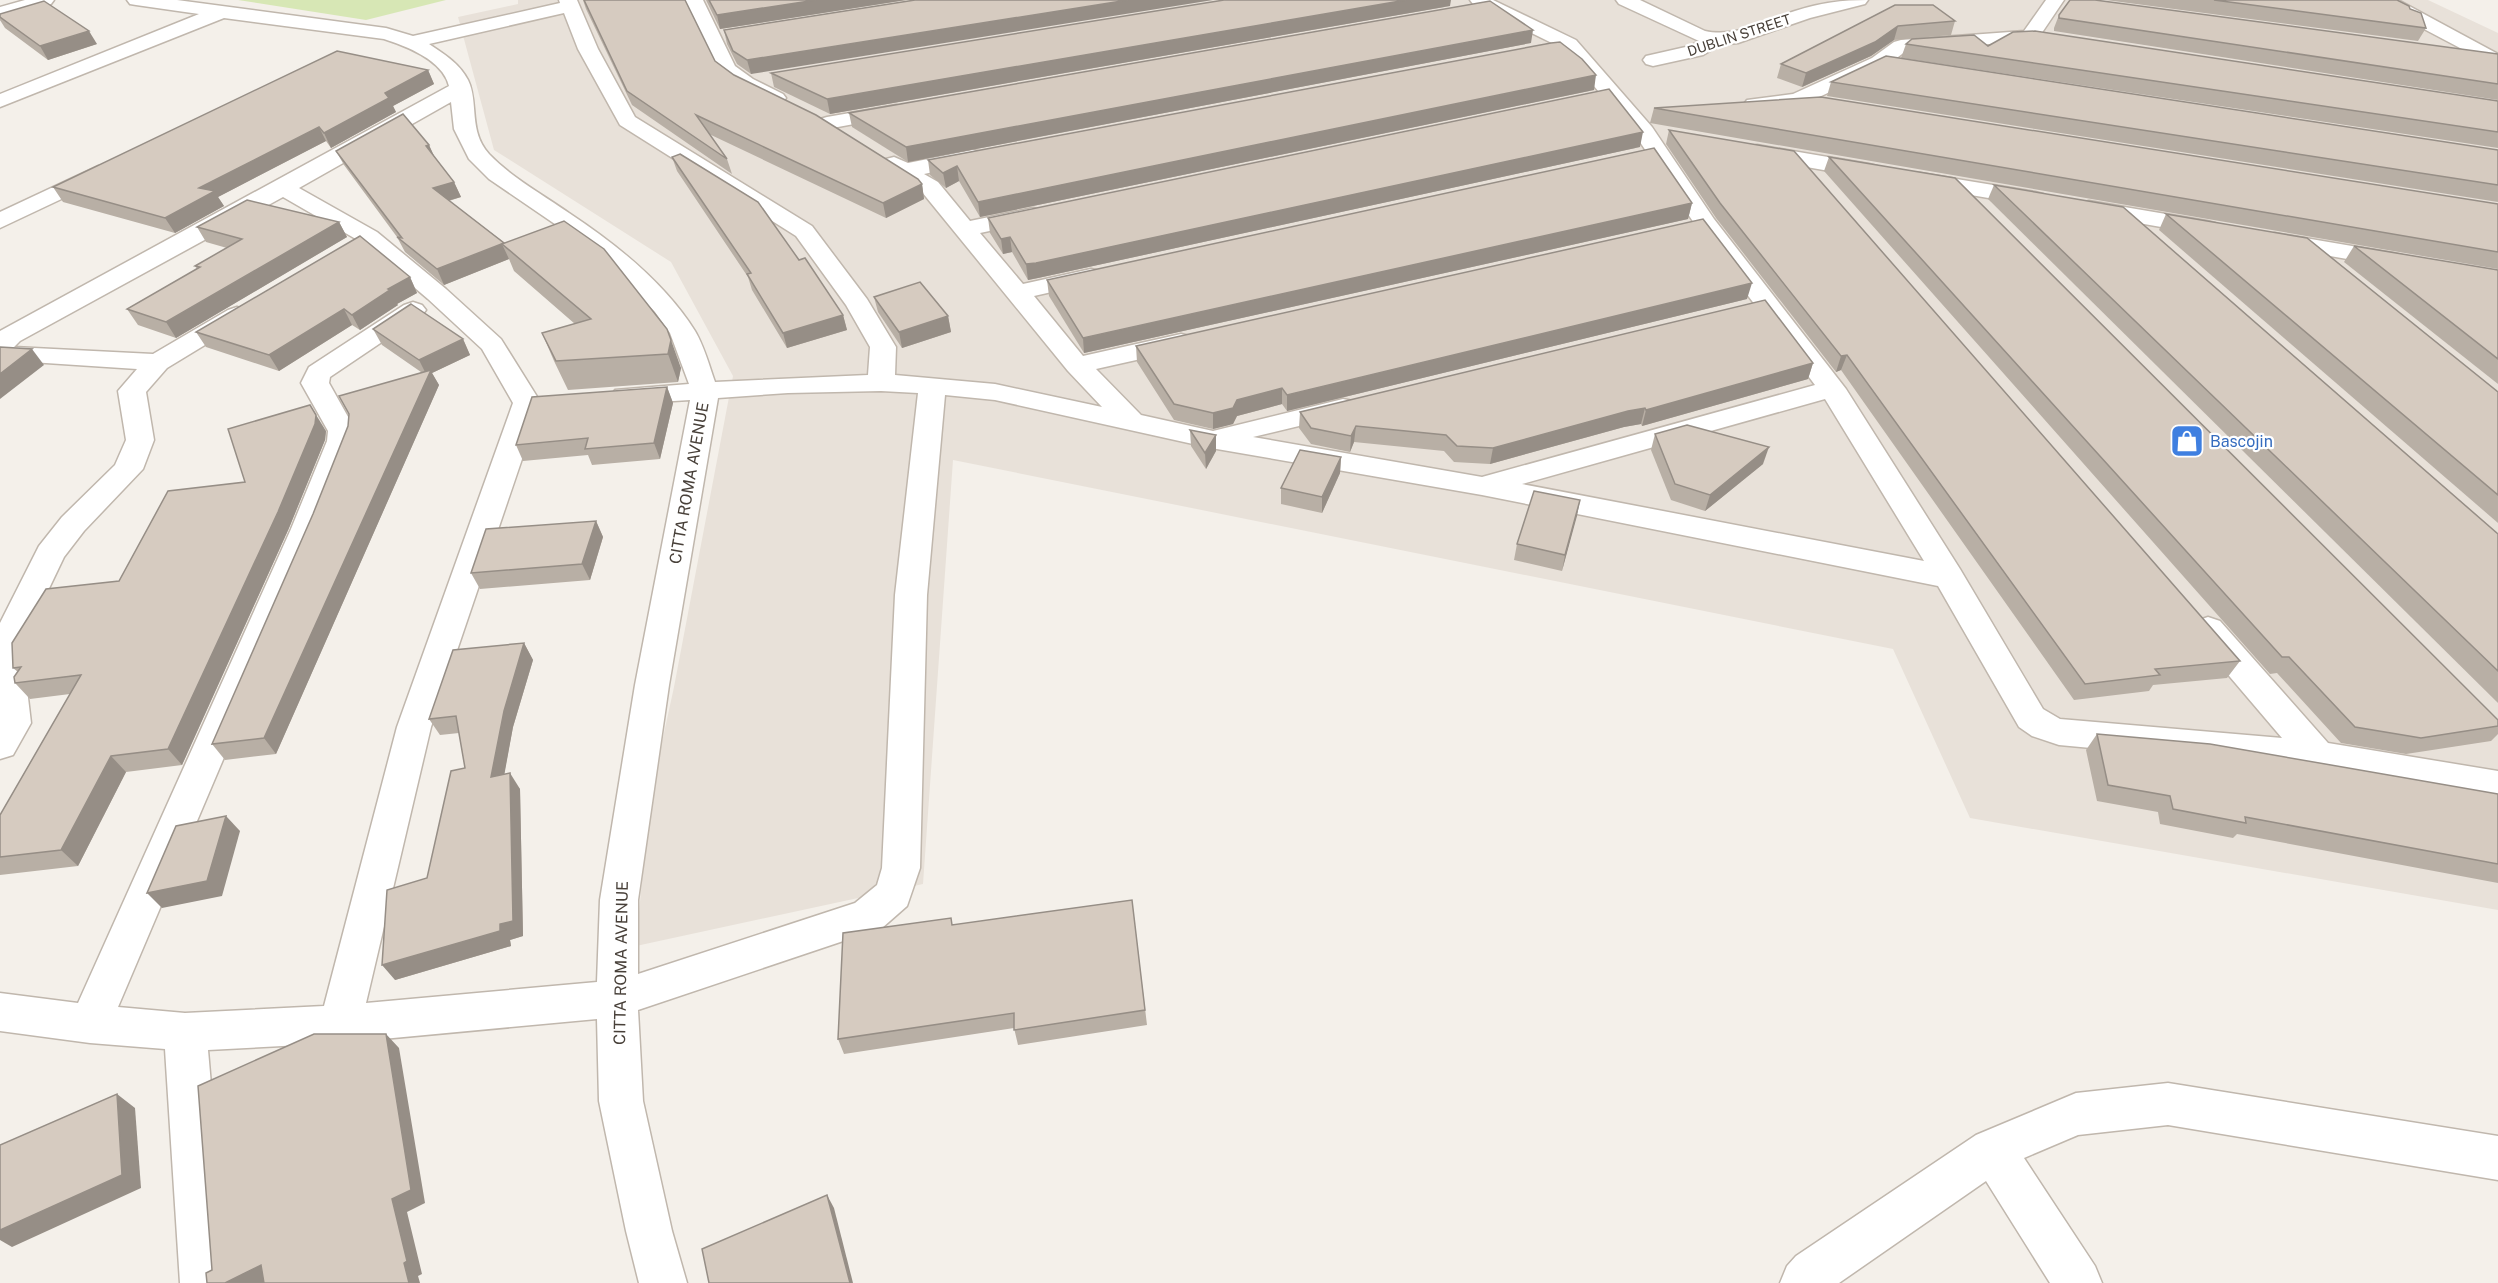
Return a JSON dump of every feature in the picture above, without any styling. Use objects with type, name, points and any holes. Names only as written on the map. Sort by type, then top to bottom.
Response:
[{"type":"street","points":[[0,13],[45,0]]},
{"type":"street","name":"CITTA ROMA AVENUE","points":[[136,0],[225,10],[399,38],[445,63],[459,82],[465,129],[477,154],[497,174],[579,230],[633,274],[664,307],[683,333],[705,391],[652,685],[619,900],[617,999],[621,1101],[649,1231],[663,1283]]},
{"type":"street","points":[[694,0],[727,69],[746,83],[810,115],[930,187],[1077,365],[1132,422]]},
{"type":"street","points":[[1625,0],[1699,35],[1716,39]]},
{"type":"street","name":"DUBLIN STREET","points":[[1653,60],[1696,51],[1716,39],[1731,39],[1803,14],[1859,0]]},
{"type":"street","points":[[2030,36],[2055,0],[2078,4]]},
{"type":"street","points":[[2358,0],[2386,2],[2495,60]]},
{"type":"street","points":[[351,51],[399,38],[570,3],[588,49],[627,121],[804,231],[858,304],[883,347],[881,382]]},
{"type":"street","points":[[1781,5],[1803,14]]},
{"type":"street","points":[[1479,6],[1569,44],[1600,97],[1649,135],[1694,227],[1755,307],[1832,390],[1949,577],[2031,718],[2044,727],[2059,732],[2318,755],[2498,785]]},
{"type":"street","points":[[0,101],[225,10]]},
{"type":"street","points":[[713,38],[736,34]]},
{"type":"street","points":[[1797,100],[1879,62],[1901,46],[2030,36],[2053,40]]},
{"type":"street","points":[[1534,51],[1569,44]]},
{"type":"street","points":[[2444,52],[2495,60]]},
{"type":"street","points":[[1879,62],[1902,66]]},
{"type":"street","points":[[746,83],[781,77]]},
{"type":"street","points":[[158,362],[6,354],[0,347],[10,335],[283,188],[459,89]]},
{"type":"street","points":[[1730,106],[1797,100],[1832,105]]},
{"type":"street","points":[[810,115],[920,107]]},
{"type":"street","points":[[1733,148],[2418,265]]},
{"type":"street","points":[[904,171],[997,153]]},
{"type":"street","points":[[1799,160],[1830,194]]},
{"type":"street","points":[[0,221],[118,164]]},
{"type":"street","points":[[1958,186],[1991,220]]},
{"type":"street","points":[[283,188],[359,243],[437,294],[492,345],[539,402],[414,727],[340,1024]]},
{"type":"street","points":[[965,229],[1057,210]]},
{"type":"street","points":[[2124,214],[2160,245]]},
{"type":"street","points":[[2305,245],[2342,275]]},
{"type":"street","points":[[1016,293],[1110,272]]},
{"type":"street","points":[[90,1024],[306,529],[341,441],[342,431],[315,383],[318,373],[437,294]]},
{"type":"street","points":[[0,745],[14,723],[7,664],[16,624],[50,553],[73,524],[128,469],[140,440],[132,391],[158,362],[258,303]]},
{"type":"street","points":[[1077,365],[1205,336]]},
{"type":"street","points":[[598,398],[881,382],[995,392],[1211,439],[1482,486],[1949,577]]},
{"type":"street","points":[[0,1012],[90,1024],[185,1032],[340,1024],[617,999],[868,916],[892,894],[902,868],[911,595],[932,385]]},
{"type":"street","points":[[1482,486],[1832,390]]},
{"type":"street","points":[[1211,439],[1361,402]]},
{"type":"street","points":[[2193,612],[2318,755]]},
{"type":"street","points":[[185,1032],[204,1283]]},
{"type":"street","points":[[1804,1283],[1813,1273],[1992,1150],[2076,1114],[2168,1104],[2498,1158]]},
{"type":"street","points":[[1992,1150],[2078,1283]]},
{"type":"shaded area","points":[[518,0],[2428,0],[2498,33],[2498,910],[1970,818],[1893,649],[953,460],[923,884],[636,946],[649,802],[674,687],[733,376],[671,262],[494,150],[458,17],[518,4]]},
{"type":"green space","points":[[238,0],[446,0],[366,20]]},
{"type":"building","points":[[584,0],[685,0],[715,61],[734,75],[816,115],[918,179],[922,184],[883,203],[696,115],[727,159],[627,91]]},
{"type":"building","points":[[709,0],[816,0],[717,15]]},
{"type":"building","points":[[915,0],[1128,0],[747,60],[733,51],[724,30]]},
{"type":"building","points":[[1224,0],[1406,0],[827,99],[771,73]]},
{"type":"building","points":[[2070,0],[2095,0],[2498,54],[2498,84],[2059,18]]},
{"type":"building","points":[[2214,0],[2397,0],[2421,13],[2426,28]]},
{"type":"building","points":[[44,1],[89,31],[40,46],[0,17],[0,14]]},
{"type":"building","points":[[1490,1],[1533,30],[906,147],[849,113]]},
{"type":"building","points":[[1895,5],[1933,5],[1955,21],[1898,26],[1875,42],[1806,73],[1781,64]]},
{"type":"building","points":[[2035,31],[2498,101],[2498,132],[1906,44],[1912,39],[1974,35],[1988,46],[2013,32]]},
{"type":"building","points":[[1560,42],[1582,59],[1596,75],[978,202],[957,166],[943,173],[928,160],[1551,43]]},
{"type":"building","points":[[337,51],[428,70],[385,93],[389,98],[324,133],[319,127],[199,188],[215,191],[165,218],[53,187]]},
{"type":"building","points":[[1886,56],[2498,150],[2498,185],[1831,82]]},
{"type":"building","points":[[1609,89],[1643,132],[1036,263],[1026,264],[1010,237],[1001,239],[988,218]]},
{"type":"building","points":[[1821,97],[2498,204],[2498,252],[1654,108]]},
{"type":"building","points":[[403,114],[429,145],[426,146],[454,182],[433,188],[504,243],[437,269],[397,237],[402,238],[336,151]]},
{"type":"building","points":[[1669,130],[1794,151],[2240,661],[2155,669],[2160,675],[2085,684],[1847,355],[1841,356],[1720,203]]},
{"type":"building","points":[[1654,148],[1692,203],[1083,338],[1047,280]]},
{"type":"building","points":[[680,154],[758,202],[799,260],[805,258],[843,315],[783,333],[747,274],[751,273],[672,157]]},
{"type":"building","points":[[1829,157],[1955,178],[2498,720],[2498,726],[2421,738],[2355,727],[2289,657],[2282,657]]},
{"type":"building","points":[[1994,185],[2123,207],[2498,534],[2498,671]]},
{"type":"building","points":[[247,200],[339,222],[166,322],[127,309],[200,267],[195,266],[242,239],[197,227]]},
{"type":"building","points":[[2166,214],[2307,238],[2498,392],[2498,495]]},
{"type":"building","points":[[1703,219],[1752,283],[1287,395],[1282,388],[1237,400],[1233,408],[1213,413],[1174,404],[1136,346]]},
{"type":"building","points":[[564,221],[604,249],[667,329],[671,340],[668,354],[556,361],[542,333],[591,319],[502,244]]},
{"type":"building","points":[[360,236],[410,277],[388,289],[390,290],[352,315],[344,309],[269,355],[196,332]]},
{"type":"building","points":[[2354,246],[2498,270],[2498,359]]},
{"type":"building","points":[[920,282],[948,316],[899,332],[874,297]]},
{"type":"building","points":[[1765,300],[1813,363],[1646,410],[1645,408],[1628,411],[1493,448],[1457,446],[1446,435],[1356,426],[1351,436],[1311,428],[1300,412]]},
{"type":"building","points":[[411,304],[463,339],[419,360],[373,329]]},
{"type":"building","points":[[0,347],[32,349],[0,374]]},
{"type":"building","points":[[431,370],[264,738],[212,744],[313,514],[348,426],[349,414],[339,396]]},
{"type":"building","points":[[667,387],[654,443],[585,449],[588,438],[516,445],[532,397]]},
{"type":"building","points":[[310,405],[316,415],[315,424],[278,512],[168,749],[111,756],[61,850],[0,857],[0,815],[81,675],[15,683],[14,677],[21,667],[13,668],[12,643],[46,589],[119,581],[168,491],[245,482],[228,429]]},
{"type":"building","points":[[1687,425],[1769,447],[1710,495],[1675,484],[1655,434]]},
{"type":"building","points":[[1190,430],[1216,435],[1205,453]]},
{"type":"building","points":[[1300,450],[1341,457],[1322,497],[1281,488]]},
{"type":"building","points":[[1534,491],[1580,500],[1565,555],[1517,544]]},
{"type":"building","points":[[596,521],[582,564],[471,573],[486,529]]},
{"type":"building","points":[[524,643],[504,711],[491,777],[510,773],[513,921],[500,924],[500,931],[382,965],[387,890],[427,878],[451,771],[465,768],[456,716],[429,719],[453,650]]},
{"type":"building","points":[[2097,734],[2210,744],[2498,794],[2498,864],[2245,817],[2246,823],[2173,809],[2170,796],[2108,785]]},
{"type":"building","points":[[226,816],[207,881],[147,893],[176,826]]},
{"type":"building","points":[[1132,900],[1145,1010],[1014,1030],[1014,1013],[838,1039],[843,933],[951,918],[952,925]]},
{"type":"building","points":[[314,1034],[386,1034],[411,1190],[392,1199],[407,1261],[404,1263],[409,1283],[264,1283],[261,1265],[225,1283],[207,1283],[206,1273],[212,1270],[198,1086]]},
{"type":"building","points":[[117,1094],[122,1175],[0,1230],[0,1145]]},
{"type":"building","points":[[827,1195],[850,1283],[709,1283],[702,1249]]},
{"type":"place","name":"Bascojin","points":[[2187,441]]}]
